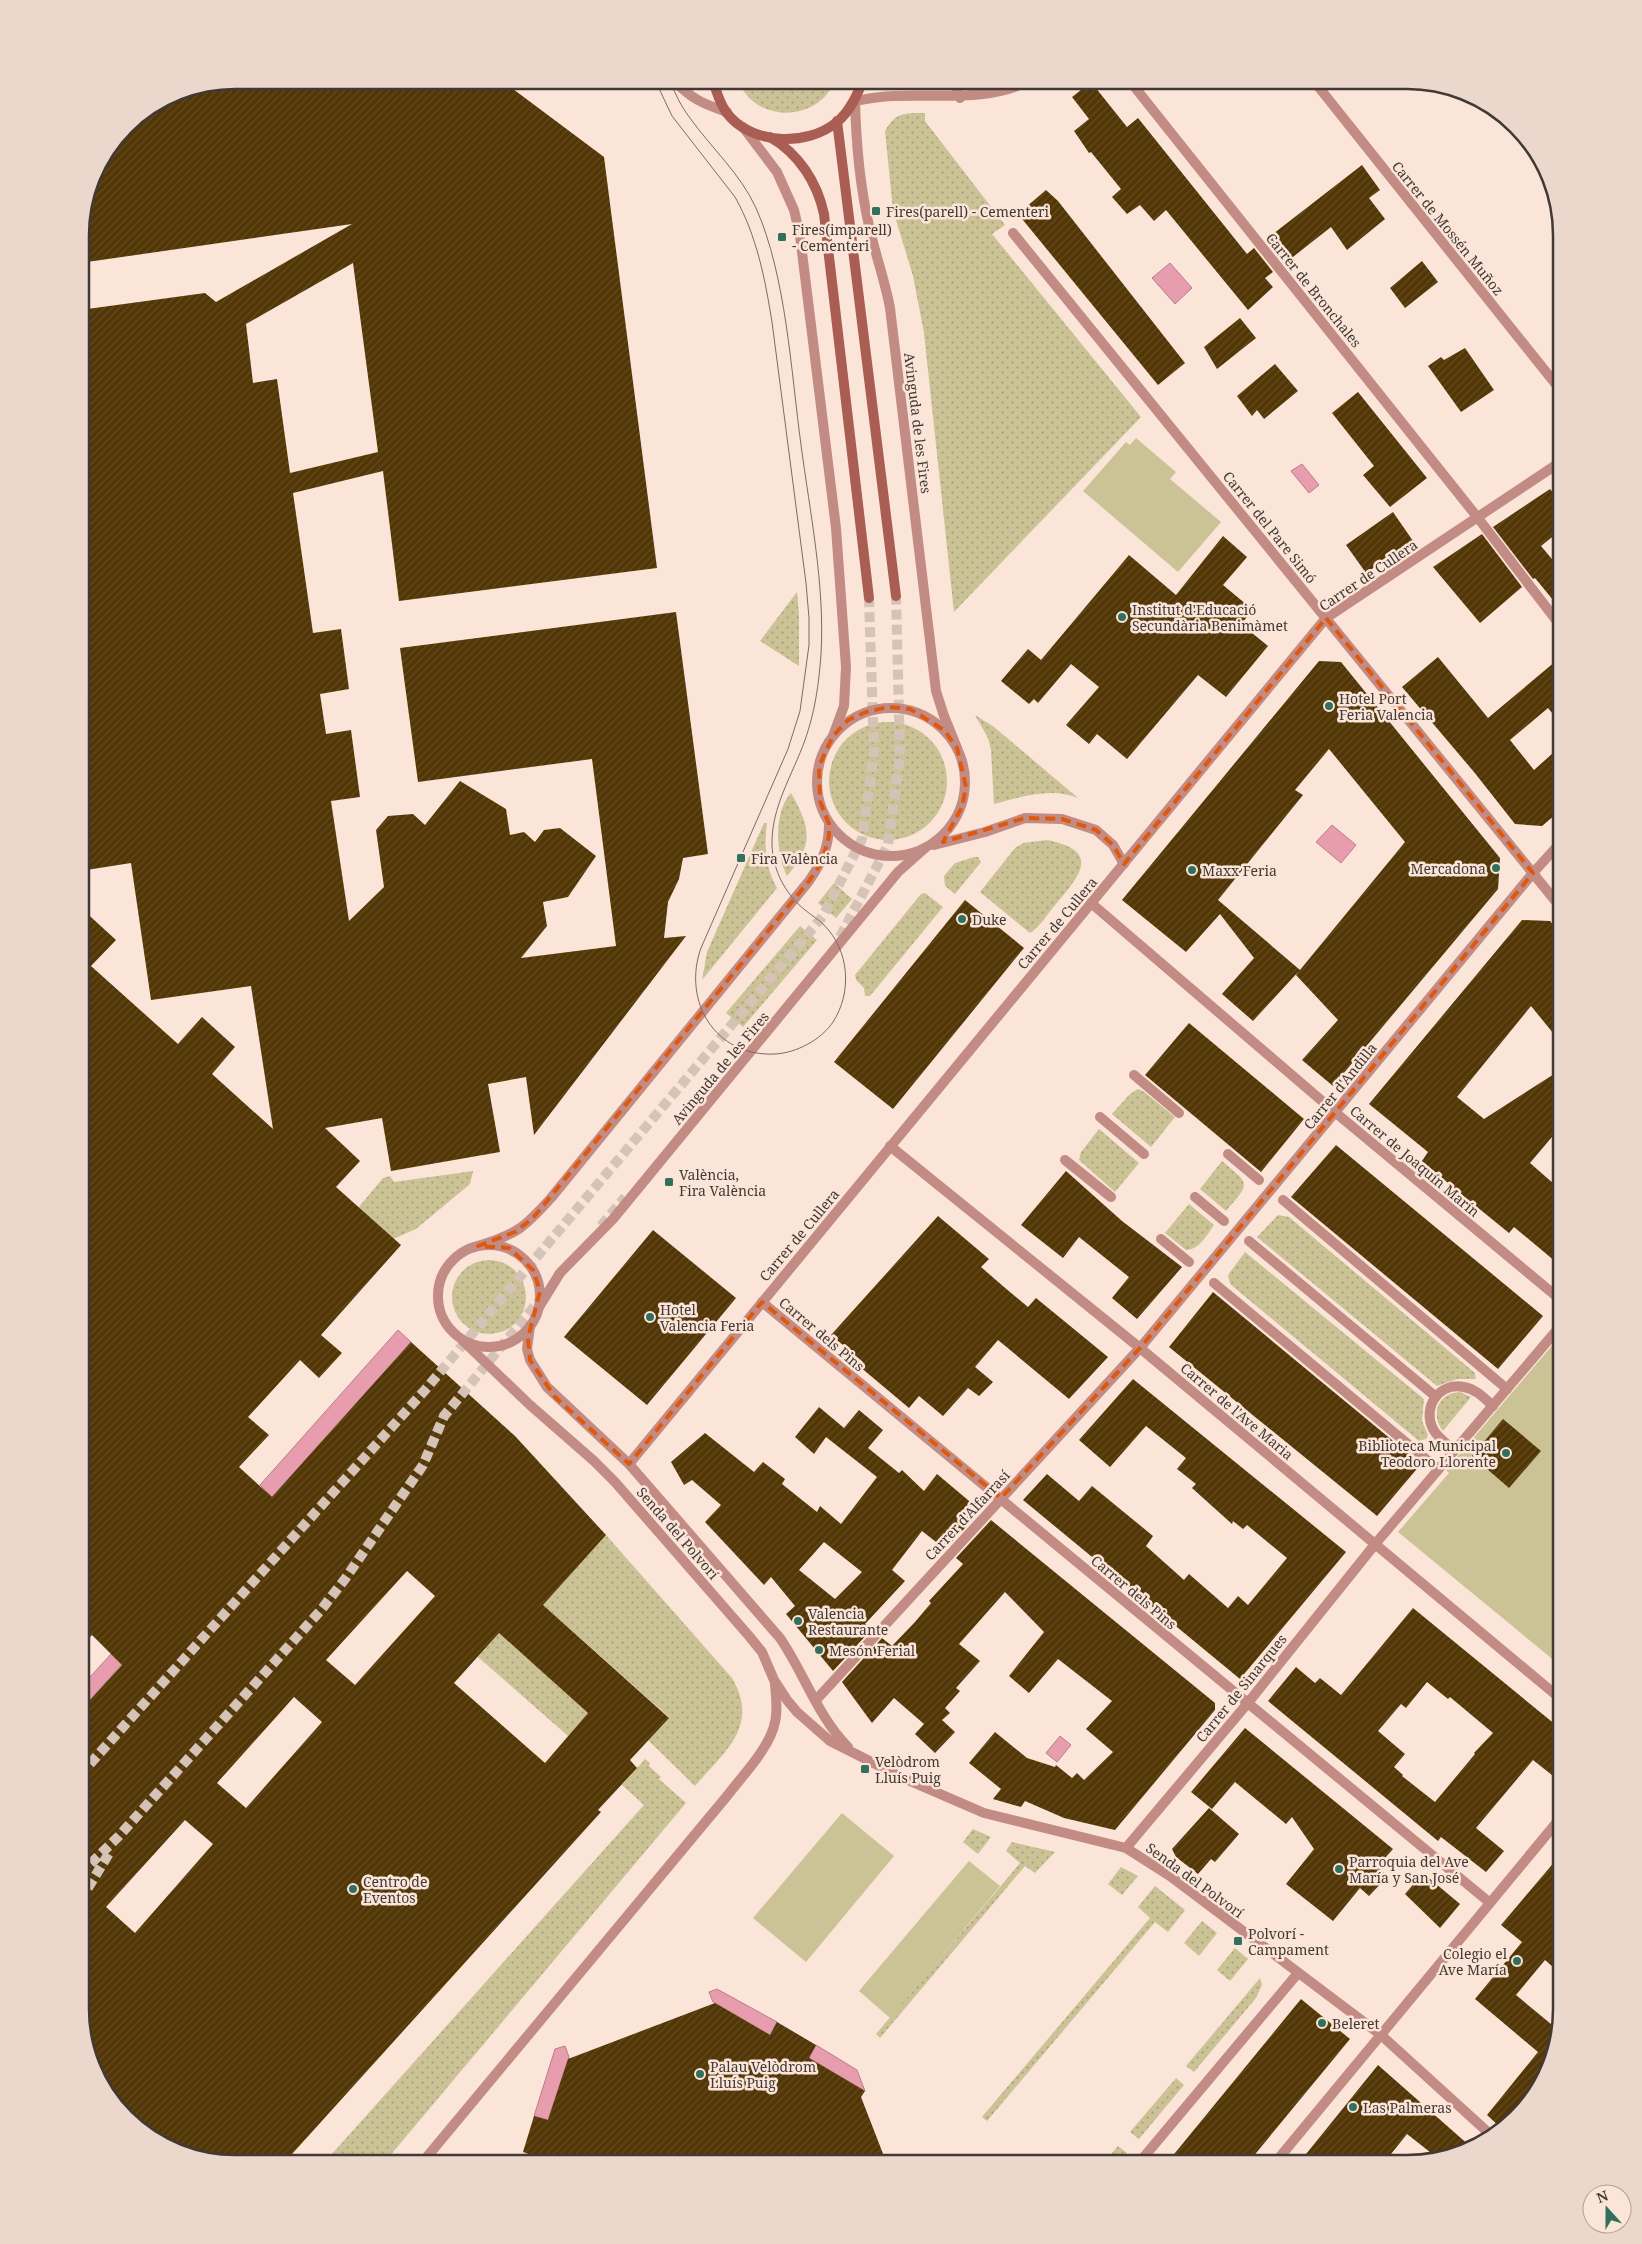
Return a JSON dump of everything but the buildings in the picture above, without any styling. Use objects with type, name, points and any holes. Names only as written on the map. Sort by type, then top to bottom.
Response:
[{"type":"main road","points":[[717,89],[727,112],[743,127],[770,137],[783,145],[807,172],[816,187],[824,214],[870,598]]},
{"type":"main road","points":[[770,137],[788,139],[805,137],[821,132],[837,122],[855,101],[860,89]]},
{"type":"main road","points":[[837,122],[896,596]]},
{"type":"street","points":[[682,89],[700,103],[727,112]]},
{"type":"street","points":[[957,89],[960,98]]},
{"type":"street","points":[[855,101],[891,96],[960,98],[993,93],[1005,89]]},
{"type":"street","name":"Carrer de Bronchales","points":[[1136,89],[1478,518],[1553,616]]},
{"type":"street","name":"Carrer de Mossén Muñoz","points":[[1320,89],[1553,381]]},
{"type":"street","name":"Avinguda de les Fires","points":[[855,101],[855,126],[868,224],[882,269],[890,308],[936,691],[957,748]]},
{"type":"street","points":[[743,127],[777,172],[794,210],[800,236],[833,500],[846,667],[844,706],[819,766],[817,784],[820,801],[829,824],[848,843],[866,852],[886,856],[899,856],[985,832],[1025,818],[1062,819],[1096,830],[1113,845],[1124,864]]},
{"type":"street","name":"Carrer del Pare Simó","points":[[1013,233],[1553,897]]},
{"type":"street","name":"Carrer de Cullera","points":[[629,1464],[1326,618],[1478,518],[1553,471]]},
{"type":"street","points":[[833,736],[848,720],[866,712],[888,707],[910,710],[929,718],[944,730],[957,748],[964,767],[966,787],[962,807],[952,825],[929,847]]},
{"type":"street","points":[[478,1246],[493,1244],[523,1257],[537,1278],[540,1291],[539,1307],[530,1326],[519,1338],[499,1346],[476,1346],[463,1341],[454,1334],[441,1317],[437,1292],[440,1278],[451,1261],[463,1251],[516,1232],[533,1218],[809,881],[822,862],[828,845],[829,824]]},
{"type":"street","name":"Avinguda de les Fires","points":[[539,1307],[560,1273],[613,1219],[898,872],[929,847]]},
{"type":"street","name":"Carrer d'Andilla","points":[[1140,1348],[1553,851]]},
{"type":"street","name":"Carrer de Joaquín Marín","points":[[1091,903],[1336,1113],[1553,1294]]},
{"type":"street","points":[[1134,1075],[1179,1113]]},
{"type":"street","points":[[1100,1117],[1144,1154]]},
{"type":"street","name":"Carrer de l'Ave Maria","points":[[890,1146],[1140,1348],[1553,1692]]},
{"type":"street","points":[[1228,1154],[1258,1180]]},
{"type":"street","points":[[1065,1160],[1111,1198]]},
{"type":"street","points":[[1195,1197],[1224,1221]]},
{"type":"street","points":[[1283,1200],[1507,1389]]},
{"type":"street","points":[[1160,1239],[1189,1262]]},
{"type":"street","points":[[1249,1241],[1435,1396]]},
{"type":"street","points":[[1214,1283],[1438,1469]]},
{"type":"street","name":"Carrer dels Pins","points":[[762,1302],[1489,1902]]},
{"type":"street","name":"Senda del Polvorí","points":[[530,1326],[527,1349],[530,1360],[547,1387],[629,1464],[780,1638],[795,1659],[816,1700],[838,1736],[856,1754]]},
{"type":"street","name":"Carrer de Sinarques","points":[[1126,1848],[1247,1704],[1376,1543],[1553,1335]]},
{"type":"street","name":"Senda del Polvorí","points":[[463,1341],[615,1482],[762,1652],[774,1680],[797,1712],[830,1741],[984,1814],[1126,1848],[1170,1876],[1381,2035],[1487,2131]]},
{"type":"street","name":"Carrer d'Alfarrasí","points":[[816,1700],[1140,1348]]},
{"type":"street","points":[[1454,1450],[1433,1430],[1430,1413],[1435,1396],[1443,1390],[1462,1386],[1476,1391],[1492,1406]]},
{"type":"street","points":[[428,2155],[727,1796],[769,1740],[776,1714],[774,1680]]},
{"type":"street","points":[[1281,2155],[1553,1827]]},
{"type":"street","points":[[1146,2155],[1298,1973]]},
{"type":"highlighted area","points":[[1326,618],[1533,873],[1140,1348],[1001,1498],[762,1302],[629,1464],[555,1397],[530,1360],[528,1338],[540,1291],[533,1270],[509,1248],[478,1246],[515,1232],[533,1218],[809,881],[822,862],[829,836],[829,824],[820,801],[819,766],[833,736],[848,720],[866,712],[888,707],[910,709],[944,730],[957,748],[966,787],[962,807],[943,842],[1025,818],[1062,819],[1096,830],[1113,845],[1124,864]]},
{"type":"shaded area","points":[[743,89],[830,89],[815,104],[801,110],[786,113],[772,111],[758,105]]},
{"type":"shaded area","points":[[925,113],[925,121],[1005,225],[992,234],[1141,417],[954,612],[924,333],[913,276],[893,210],[885,131],[893,120],[901,115]]},
{"type":"shaded area","points":[[1170,263],[1192,288],[1175,304],[1152,278]]},
{"type":"shaded area","points":[[1136,438],[1176,472],[1170,479],[1221,522],[1178,572],[1083,491],[1126,442],[1130,445]]},
{"type":"shaded area","points":[[1302,464],[1319,485],[1309,493],[1291,471]]},
{"type":"shaded area","points":[[797,592],[799,615],[799,666],[760,641]]},
{"type":"shaded area","points":[[975,715],[994,727],[1078,798],[1058,793],[1047,793],[1025,796],[994,804],[991,750],[988,738]]},
{"type":"shaded area","points":[[888,722],[911,726],[930,739],[943,758],[947,781],[943,804],[930,823],[911,836],[888,840],[865,836],[846,823],[833,804],[829,781],[833,758],[846,739],[865,726]]},
{"type":"shaded area","points":[[791,793],[803,816],[807,836],[802,855],[787,876],[780,857],[778,834],[781,811]]},
{"type":"shaded area","points":[[764,823],[767,823],[766,848],[768,864],[777,888],[702,980],[707,952]]},
{"type":"shaded area","points":[[1332,825],[1356,845],[1341,863],[1316,842]]},
{"type":"shaded area","points":[[1047,840],[1075,850],[1080,857],[1081,865],[1073,883],[1041,924],[1030,933],[980,892],[1015,848],[1023,843]]},
{"type":"shaded area","points":[[978,857],[981,862],[955,894],[945,886],[944,876],[955,863]]},
{"type":"shaded area","points":[[834,883],[852,899],[836,918],[818,903]]},
{"type":"shaded area","points":[[925,893],[943,907],[870,996],[865,996],[864,988],[856,980],[855,975],[921,894]]},
{"type":"shaded area","points":[[800,926],[817,940],[743,1027],[726,1013]]},
{"type":"shaded area","points":[[1138,1089],[1175,1117],[1151,1147],[1112,1114],[1130,1094]]},
{"type":"shaded area","points":[[1099,1129],[1139,1163],[1115,1192],[1079,1160],[1081,1152]]},
{"type":"shaded area","points":[[1222,1161],[1238,1175],[1244,1184],[1240,1195],[1226,1211],[1200,1189]]},
{"type":"shaded area","points":[[473,1171],[470,1184],[416,1229],[393,1239],[358,1208],[383,1178],[390,1176],[394,1182]]},
{"type":"shaded area","points":[[1189,1204],[1214,1225],[1199,1245],[1186,1250],[1165,1233]]},
{"type":"shaded area","points":[[1278,1215],[1289,1217],[1475,1373],[1476,1379],[1457,1379],[1437,1386],[1257,1237]]},
{"type":"shaded area","points":[[1245,1252],[1424,1399],[1422,1421],[1428,1435],[1426,1439],[1419,1441],[1230,1284],[1228,1275]]},
{"type":"shaded area","points":[[482,1260],[496,1260],[510,1266],[520,1276],[526,1290],[524,1311],[510,1328],[496,1334],[482,1334],[468,1328],[458,1318],[452,1304],[452,1290],[458,1276],[468,1266]]},
{"type":"shaded area","points":[[398,1330],[411,1342],[272,1497],[260,1485]]},
{"type":"shaded area","points":[[1553,1345],[1553,1660],[1398,1532],[1449,1473],[1446,1470]]},
{"type":"shaded area","points":[[1460,1392],[1471,1397],[1443,1431],[1437,1418],[1438,1406],[1446,1396]]},
{"type":"shaded area","points":[[606,1535],[732,1678],[740,1695],[741,1724],[735,1737],[695,1786],[648,1740],[669,1717],[543,1605]]},
{"type":"shaded area","points":[[499,1633],[588,1713],[568,1736],[478,1657]]},
{"type":"shaded area","points":[[111,1654],[122,1664],[89,1701],[89,1678]]},
{"type":"shaded area","points":[[1060,1736],[1071,1745],[1057,1762],[1046,1753]]},
{"type":"shaded area","points":[[645,1759],[650,1763],[649,1766],[661,1777],[659,1779],[686,1803],[391,2155],[331,2155],[644,1805],[622,1785]]},
{"type":"shaded area","points":[[842,1813],[894,1856],[806,1962],[753,1918]]},
{"type":"shaded area","points":[[973,1829],[991,1837],[978,1854],[963,1842]]},
{"type":"shaded area","points":[[1012,1842],[1055,1852],[1035,1873],[1025,1866],[880,2038],[876,2034],[1020,1863],[1006,1851]]},
{"type":"shaded area","points":[[969,1861],[1000,1886],[890,2018],[859,1991]]},
{"type":"shaded area","points":[[1121,1867],[1138,1876],[1122,1895],[1108,1884]]},
{"type":"shaded area","points":[[1155,1886],[1185,1910],[1168,1932],[1155,1922],[987,2121],[982,2117],[1150,1918],[1138,1907]]},
{"type":"shaded area","points":[[1202,1921],[1217,1933],[1199,1956],[1184,1943]]},
{"type":"shaded area","points":[[1235,1948],[1248,1959],[1230,1981],[1217,1970]]},
{"type":"shaded area","points":[[1260,1978],[1262,1985],[1256,1998],[1194,2072],[1186,2066]]},
{"type":"shaded area","points":[[717,1989],[777,2022],[770,2035],[713,2002],[709,1992]]},
{"type":"shaded area","points":[[816,2045],[857,2070],[865,2091],[809,2058]]},
{"type":"shaded area","points":[[565,2046],[569,2057],[548,2120],[534,2116],[555,2049]]},
{"type":"shaded area","points":[[1176,2078],[1184,2085],[1139,2139],[1130,2132]]},
{"type":"shaded area","points":[[1118,2146],[1127,2153],[1125,2155],[1110,2155]]},
{"type":"tunnel","points":[[840,937],[888,845],[900,755],[896,596]]},
{"type":"tunnel","points":[[89,1765],[425,1390],[823,916],[862,839],[874,753],[869,598]]},
{"type":"tunnel","points":[[601,1226],[625,1197]]},
{"type":"tunnel","points":[[89,1865],[119,1836],[321,1610],[345,1579],[423,1465],[444,1416],[542,1297]]},
{"type":"tunnel","points":[[89,1886],[111,1850]]},
{"type":"tram line","points":[[659,89],[672,116],[735,197],[755,242],[772,322],[806,583],[809,645],[800,711],[788,749],[701,948],[696,968],[696,987],[700,1006],[708,1022],[720,1036],[735,1046],[754,1052],[775,1054],[799,1048],[815,1040],[828,1029],[839,1011],[845,985],[843,959],[833,935],[824,925],[798,904],[786,889],[775,863],[772,845],[775,817],[805,740],[816,697],[822,628],[819,575],[786,324],[781,293],[766,234],[756,208],[742,184],[698,129],[678,100],[674,89]]},
{"type":"place","name":"Fires(parell) - Cementeri","points":[[876,211]]},
{"type":"place","name":"Fires(imparell) - Cementeri","points":[[782,237]]},
{"type":"place","name":"Institut d'Educació Secundària Benimàmet","points":[[1122,617]]},
{"type":"place","name":"Hotel Port Feria Valencia","points":[[1329,706]]},
{"type":"place","name":"Fira València","points":[[741,858]]},
{"type":"place","name":"Mercadona","points":[[1496,868]]},
{"type":"place","name":"Maxx Feria","points":[[1192,870]]},
{"type":"place","name":"Duke","points":[[962,919]]},
{"type":"place","name":"València, Fira València","points":[[669,1182]]},
{"type":"place","name":"Hotel Valencia Feria","points":[[650,1317]]},
{"type":"place","name":"Biblioteca Municipal Teodoro Llorente","points":[[1506,1453]]},
{"type":"place","name":"Valencia Restaurante","points":[[798,1621]]},
{"type":"place","name":"Mesón Ferial","points":[[819,1650]]},
{"type":"place","name":"Velòdrom Lluís Puig","points":[[865,1769]]},
{"type":"place","name":"Parroquia del Ave María y San José","points":[[1339,1869]]},
{"type":"place","name":"Centro de Eventos","points":[[353,1889]]},
{"type":"place","name":"Polvorí - Campament","points":[[1238,1941]]},
{"type":"place","name":"Colegio el Ave María","points":[[1517,1961]]},
{"type":"place","name":"Beleret","points":[[1322,2023]]},
{"type":"place","name":"Palau Velòdrom Lluís Puig","points":[[700,2074]]},
{"type":"place","name":"Las Palmeras","points":[[1353,2107]]}]
